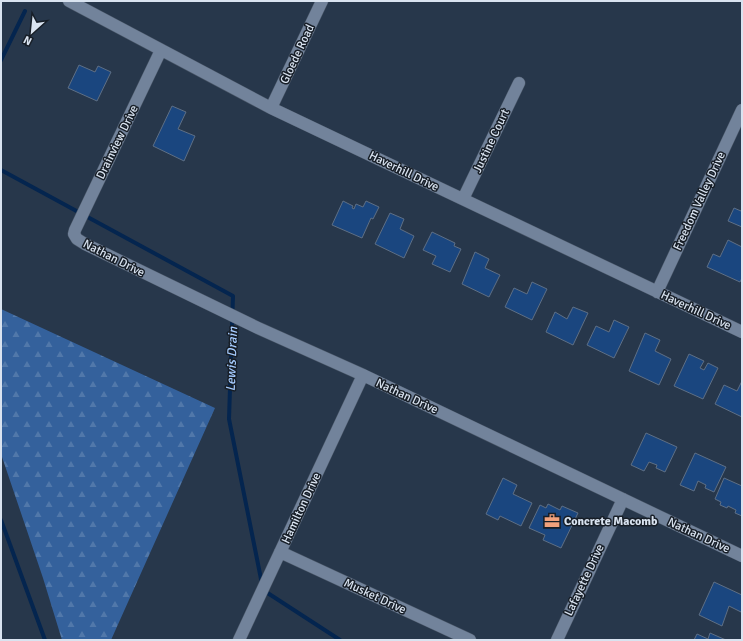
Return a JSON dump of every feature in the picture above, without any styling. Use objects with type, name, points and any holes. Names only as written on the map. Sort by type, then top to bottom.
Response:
[{"type":"street","name":"Haverhill Drive","points":[[70,1],[271,108],[742,332]]},
{"type":"street","name":"Gloede Road","points":[[271,108],[322,1]]},
{"type":"street","name":"Drainview Drive","points":[[74,234],[79,220],[162,50]]},
{"type":"street","name":"Justine Court","points":[[463,199],[519,83]]},
{"type":"street","name":"Freedom Valley Drive","points":[[657,292],[742,110]]},
{"type":"street","name":"Nathan Drive","points":[[74,234],[77,239],[92,248],[258,328],[363,375],[742,556]]},
{"type":"street","name":"Hamilton Drive","points":[[239,640],[363,375]]},
{"type":"street","name":"Lafayette Drive","points":[[556,640],[623,499]]},
{"type":"street","name":"Musket Drive","points":[[280,552],[470,640]]},
{"type":"green space","points":[[1,309],[215,408],[111,640],[62,640],[43,578],[1,454]]},
{"type":"building","points":[[79,65],[95,72],[98,66],[111,72],[97,101],[68,88]]},
{"type":"building","points":[[172,106],[186,112],[178,129],[195,136],[184,161],[153,146]]},
{"type":"building","points":[[343,201],[353,206],[352,208],[354,209],[356,204],[363,207],[366,201],[379,207],[373,219],[371,218],[362,238],[332,225]]},
{"type":"building","points":[[734,208],[741,211],[742,209],[742,227],[728,221]]},
{"type":"building","points":[[390,213],[404,219],[400,229],[414,236],[404,258],[375,244]]},
{"type":"building","points":[[432,232],[455,243],[454,246],[461,249],[450,272],[432,264],[436,256],[423,250]]},
{"type":"building","points":[[728,240],[742,247],[742,278],[740,282],[707,267],[713,254],[720,257]]},
{"type":"building","points":[[475,252],[489,259],[485,268],[500,275],[489,297],[462,284]]},
{"type":"building","points":[[532,282],[547,289],[532,320],[505,307],[514,288],[527,294]]},
{"type":"building","points":[[573,307],[588,313],[573,345],[546,332],[555,312],[567,319]]},
{"type":"building","points":[[614,320],[629,327],[614,358],[587,345],[596,326],[609,332]]},
{"type":"building","points":[[645,333],[660,340],[655,351],[671,359],[659,385],[629,371]]},
{"type":"building","points":[[689,354],[704,361],[700,368],[704,370],[708,363],[718,368],[703,399],[674,386]]},
{"type":"building","points":[[742,381],[742,417],[715,404],[724,385],[737,391]]},
{"type":"building","points":[[646,433],[677,447],[665,472],[656,468],[657,465],[649,462],[644,471],[631,465]]},
{"type":"building","points":[[695,453],[726,467],[714,492],[705,488],[706,485],[698,481],[694,491],[680,485]]},
{"type":"building","points":[[503,478],[517,485],[513,494],[532,503],[521,526],[500,516],[498,520],[486,514]]},
{"type":"building","points":[[724,478],[742,486],[742,516],[735,513],[736,510],[728,506],[727,508],[720,505],[721,502],[715,499]]},
{"type":"building","points":[[548,504],[560,510],[562,506],[578,513],[561,548],[543,540],[545,535],[529,528],[540,505],[546,508]]},
{"type":"building","points":[[714,582],[742,595],[741,612],[729,606],[722,626],[699,615]]},
{"type":"building","points":[[710,633],[726,640],[694,640],[697,634],[708,639]]},
{"type":"waterway","points":[[1,60],[25,11]]},
{"type":"waterway","name":"Lewis Drain","points":[[1,170],[233,296],[229,419],[262,584]]},
{"type":"waterway","points":[[1,520],[45,640]]},
{"type":"waterway","name":"Lewis Drain","points":[[263,590],[340,640]]},
{"type":"place","name":"Concrete Macomb","points":[[552,521]]}]
